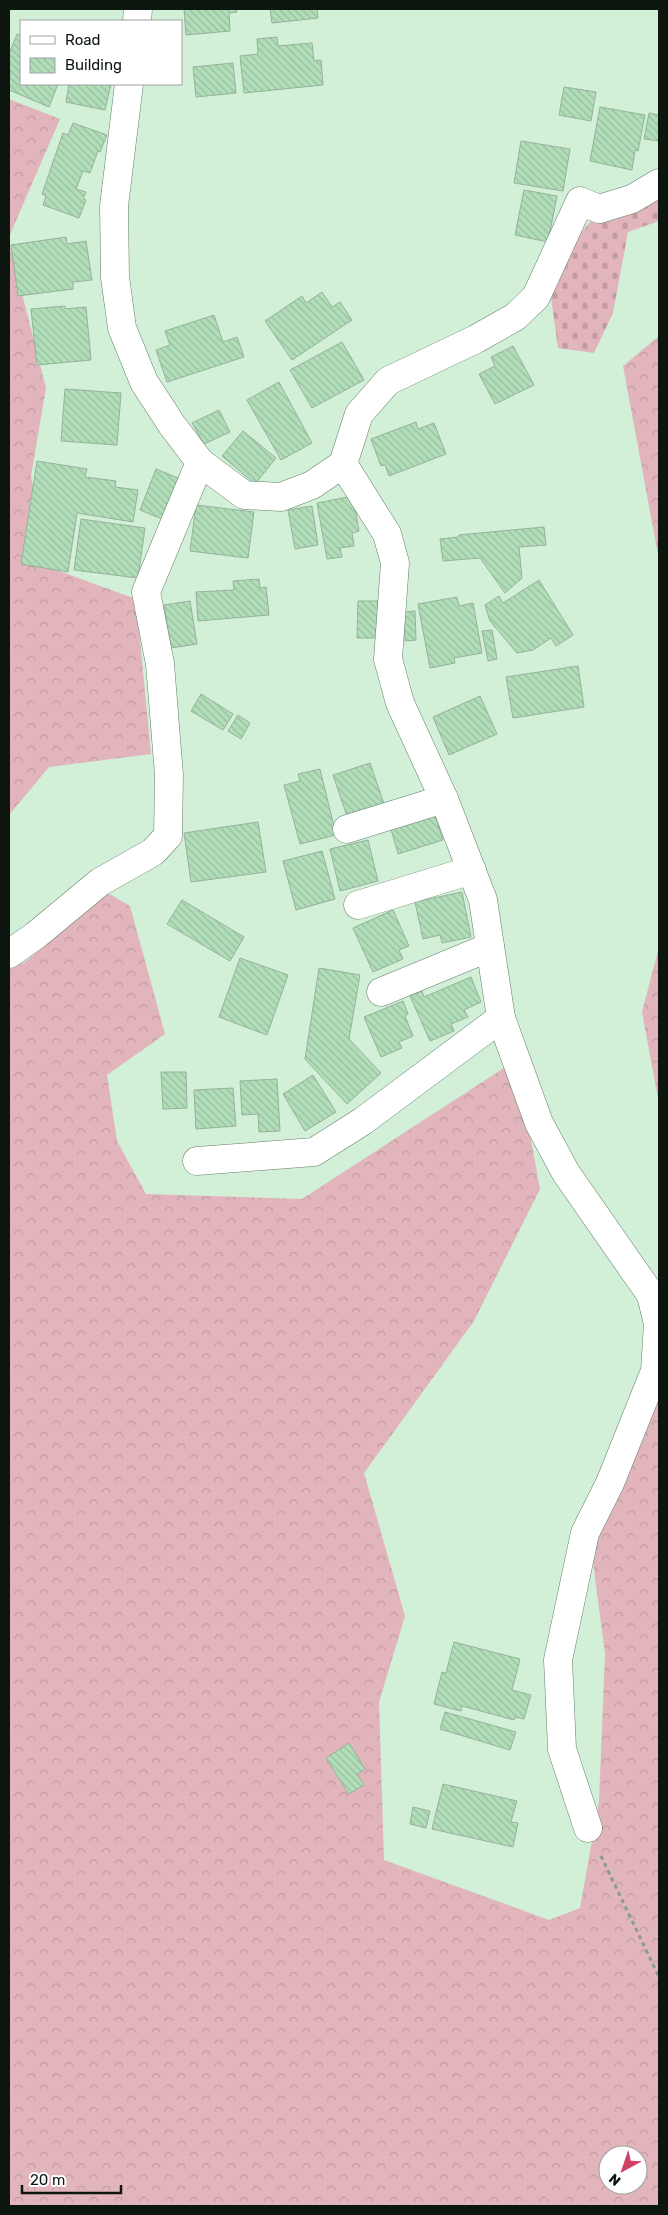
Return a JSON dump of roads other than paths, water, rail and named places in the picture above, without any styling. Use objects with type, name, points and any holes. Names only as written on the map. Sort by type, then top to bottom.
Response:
[{"type":"street","points":[[129,85],[114,206],[115,277],[122,328],[144,382],[172,425],[200,462],[244,495],[280,498],[312,485],[343,464],[359,414],[388,381],[476,339],[516,317],[536,298],[580,201],[599,209],[632,199],[659,183]]},
{"type":"street","points":[[9,954],[36,935],[100,882],[152,852],[168,836],[169,775],[160,664],[146,592],[200,462]]},
{"type":"street","points":[[343,464],[387,534],[395,563],[388,659],[400,702],[444,799],[482,900],[501,1018],[539,1123],[566,1174],[651,1295],[658,1324],[655,1371],[610,1483],[584,1533],[558,1660],[562,1749],[588,1828]]},
{"type":"street","points":[[347,830],[444,799]]},
{"type":"street","points":[[358,905],[472,870]]},
{"type":"street","points":[[381,992],[490,947]]},
{"type":"street","points":[[197,1160],[314,1152],[363,1121],[501,1018]]}]
